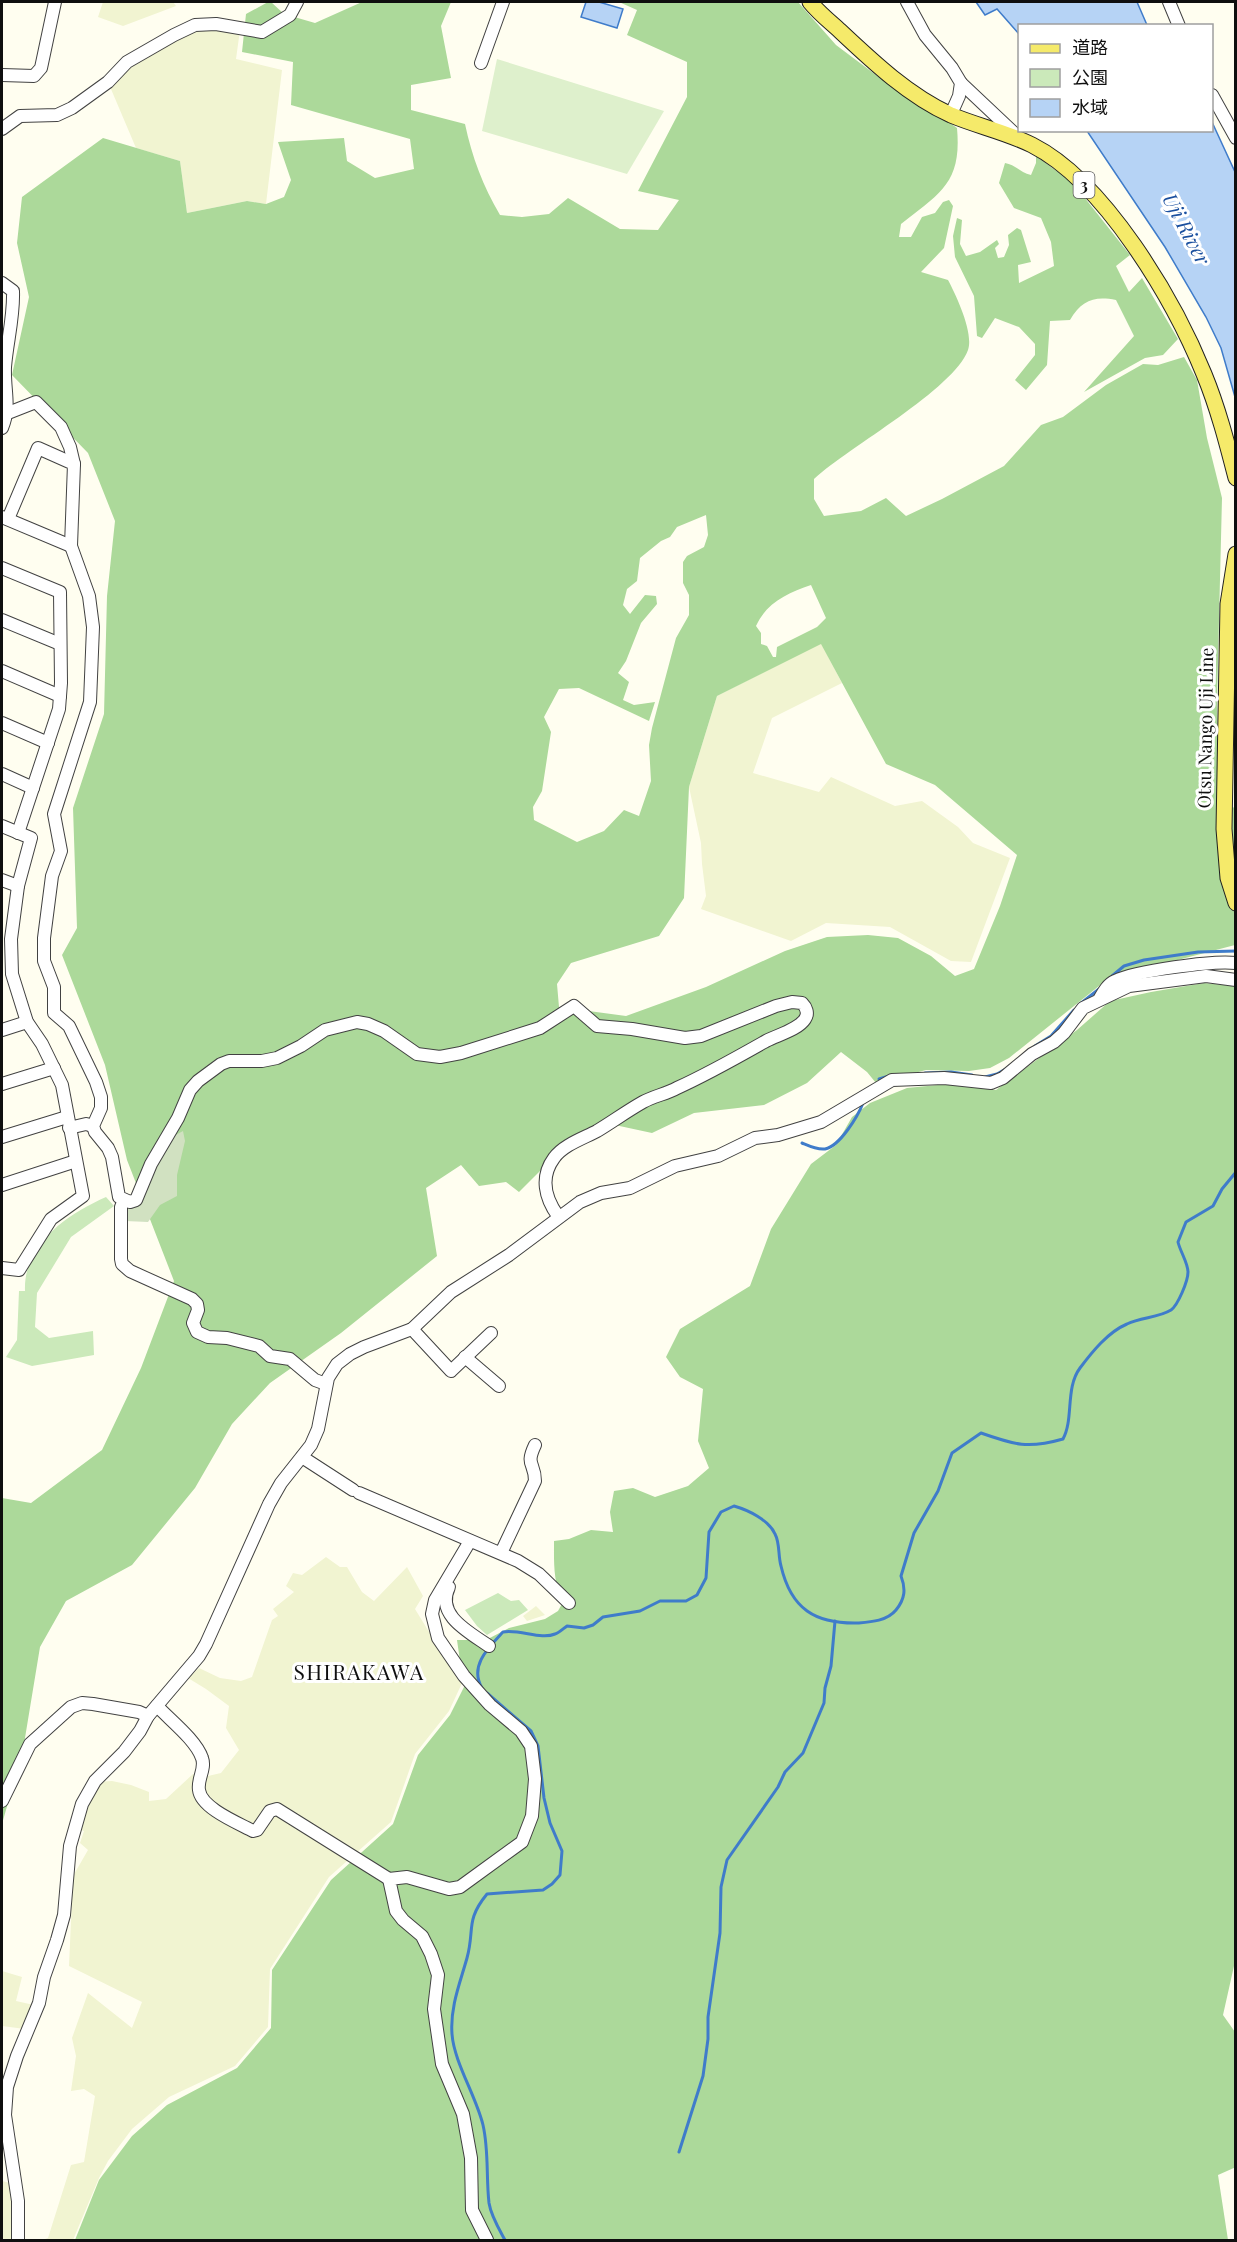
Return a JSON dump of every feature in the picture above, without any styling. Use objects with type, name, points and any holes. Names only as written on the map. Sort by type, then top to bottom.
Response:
[{"type":"main road","name":"3","points":[[810,2],[868,57],[918,97],[951,114],[1031,145],[1059,161],[1083,183],[1120,227],[1155,279],[1187,335],[1222,424],[1236,478]]},
{"type":"main road","name":"Otsu Nango Uji Line","points":[[1236,554],[1228,604],[1231,752],[1225,839],[1228,878],[1236,903]]},
{"type":"street","points":[[2,75],[34,76],[41,68],[55,2]]},
{"type":"street","points":[[2,129],[20,116],[57,115],[72,108],[108,82],[127,62],[195,25],[216,24],[262,32],[290,15],[297,2]]},
{"type":"street","points":[[481,63],[503,2]]},
{"type":"street","points":[[907,2],[925,35],[961,83],[1016,134],[1017,139]]},
{"type":"street","points":[[1169,2],[1176,21]]},
{"type":"street","points":[[951,114],[959,96],[961,83]]},
{"type":"street","points":[[1213,97],[1236,138]]},
{"type":"street","points":[[2,283],[14,291],[4,366],[5,413],[2,428]]},
{"type":"street","points":[[5,413],[36,402],[61,427],[70,447],[74,464],[71,546],[89,596],[93,627],[90,702],[54,814],[61,850],[52,876],[44,938],[44,961],[54,987],[54,1013],[69,1026],[101,1097],[101,1108],[93,1126],[108,1148],[114,1166],[119,1197],[124,1200],[136,1200],[151,1164],[178,1118],[190,1090],[198,1081],[221,1064],[229,1061],[262,1061],[277,1058],[334,1026],[357,1022],[369,1024],[384,1031],[417,1054],[440,1057],[461,1053],[540,1028],[574,1006],[597,1026],[685,1038],[701,1036],[776,1006],[792,1002],[802,1003],[806,1007],[805,1020],[796,1026],[724,1066],[644,1101],[616,1120],[561,1151],[554,1158],[544,1186],[549,1204],[558,1216]]},
{"type":"street","points":[[71,546],[5,518],[38,448],[74,464]]},
{"type":"street","points":[[2,568],[60,592],[59,709],[18,833]]},
{"type":"street","points":[[2,620],[60,644]]},
{"type":"street","points":[[2,671],[60,696]]},
{"type":"street","points":[[2,723],[48,743]]},
{"type":"street","points":[[2,774],[33,788]]},
{"type":"street","points":[[2,826],[31,838],[6,937],[7,976],[27,1022],[42,1044],[62,1085],[83,1196],[51,1219],[18,1270],[2,1268]]},
{"type":"street","points":[[2,880],[18,886]]},
{"type":"street","points":[[1099,999],[1104,990],[1114,981],[1138,974],[1215,962],[1236,963]]},
{"type":"street","points":[[2,2109],[17,2056],[39,2003],[44,1977],[64,1915],[70,1846],[82,1804],[95,1781],[124,1752],[148,1716],[206,1644],[269,1504],[281,1483],[311,1446],[318,1429],[326,1384],[337,1364],[350,1354],[412,1329],[451,1292],[509,1255],[558,1216],[580,1202],[601,1193],[630,1188],[675,1166],[718,1156],[755,1138],[778,1135],[820,1122],[892,1080],[944,1078],[991,1083],[1004,1077],[1032,1054],[1054,1042],[1083,1008],[1129,986],[1206,976],[1236,980]]},
{"type":"street","points":[[2,1030],[27,1022]]},
{"type":"street","points":[[2,1084],[54,1068]]},
{"type":"street","points":[[2,1137],[68,1122],[93,1126]]},
{"type":"street","points":[[2,1185],[76,1161]]},
{"type":"street","points":[[124,1200],[122,1264],[130,1271],[192,1299],[197,1304],[198,1310],[193,1323],[197,1332],[208,1337],[227,1338],[259,1346],[270,1356],[290,1359],[315,1380],[326,1384]]},
{"type":"street","points":[[412,1329],[451,1371],[491,1333]]},
{"type":"street","points":[[465,1357],[499,1386]]},
{"type":"street","points":[[501,1553],[536,1481],[535,1472],[530,1464],[530,1456],[535,1445]]},
{"type":"street","points":[[302,1457],[356,1492],[501,1553],[539,1574],[569,1603]]},
{"type":"street","points":[[157,1706],[195,1745],[202,1758],[203,1766],[198,1788],[200,1794],[212,1808],[253,1831],[260,1827],[270,1811],[277,1809],[390,1879],[407,1877],[449,1889],[460,1887],[522,1842],[531,1816],[535,1779],[531,1746],[521,1731],[490,1706],[464,1676],[438,1638],[432,1614],[435,1599],[470,1541]]},
{"type":"street","points":[[463,1552],[459,1568],[445,1595],[444,1603],[460,1627],[489,1646]]},
{"type":"street","points":[[2,1801],[30,1744],[71,1707],[82,1703],[93,1704],[139,1712],[148,1716]]},
{"type":"street","points":[[390,1879],[396,1911],[422,1936],[438,1975],[434,2009],[442,2064],[463,2114],[471,2158],[472,2210],[487,2241]]},
{"type":"street","points":[[6,2094],[5,2115],[18,2201],[18,2241]]},
{"type":"green space","points":[[103,2],[173,2],[176,6],[123,26],[98,17]]},
{"type":"green space","points":[[271,2],[284,14],[315,23],[362,2],[451,2],[441,26],[451,78],[411,85],[411,110],[465,124],[479,171],[500,215],[522,217],[549,214],[568,198],[620,229],[658,230],[679,200],[638,191],[687,97],[687,62],[627,35],[637,10],[619,2],[798,2],[836,45],[908,99],[957,128],[958,147],[952,174],[937,195],[901,224],[899,237],[911,237],[922,217],[935,213],[943,202],[949,200],[953,206],[944,248],[921,272],[948,280],[969,334],[968,350],[959,365],[922,400],[814,479],[814,499],[824,516],[861,511],[886,498],[906,516],[1004,466],[1041,425],[1063,417],[1106,385],[1143,364],[1158,365],[1184,357],[1197,380],[1207,438],[1222,498],[1217,701],[1219,802],[1235,808],[1235,945],[1109,978],[1009,1058],[990,1068],[969,1071],[926,1070],[876,1083],[867,1072],[841,1052],[807,1083],[764,1105],[694,1113],[652,1133],[601,1122],[544,1167],[519,1192],[506,1182],[479,1186],[461,1165],[426,1188],[437,1256],[341,1333],[270,1383],[232,1424],[195,1488],[132,1565],[66,1601],[40,1647],[23,1750],[2,1824],[2,1498],[31,1503],[102,1450],[141,1368],[174,1281],[127,1160],[105,1065],[62,955],[77,928],[73,808],[104,714],[107,596],[115,521],[88,453],[12,375],[29,297],[17,243],[22,197],[103,138],[180,161],[187,213],[247,201],[266,204],[284,197],[291,180],[278,142],[344,138],[347,161],[375,178],[414,169],[410,139],[291,105],[293,62],[242,52],[246,14]],"holes":[[[706,515],[708,535],[704,547],[687,556],[683,562],[683,583],[689,595],[689,615],[676,638],[652,728],[649,745],[651,781],[639,816],[624,810],[604,831],[577,842],[534,820],[533,807],[542,791],[551,732],[544,717],[559,689],[579,688],[649,721],[655,702],[634,705],[623,700],[629,682],[618,673],[626,661],[641,623],[657,604],[656,596],[645,595],[630,614],[623,605],[627,589],[637,581],[640,558],[661,541],[670,537],[677,527]],[[811,585],[826,618],[817,627],[777,647],[776,657],[773,657],[767,646],[761,644],[761,633],[756,626],[772,605],[786,595]],[[821,644],[886,764],[935,785],[1017,855],[1000,906],[974,969],[955,976],[931,956],[898,938],[868,935],[827,937],[785,951],[706,987],[626,1016],[559,1007],[557,984],[571,963],[659,936],[684,898],[689,787],[717,696]]]},
{"type":"green space","points":[[195,25],[240,30],[236,59],[282,70],[266,204],[247,201],[187,213],[180,161],[136,148],[108,82],[127,62]]},
{"type":"green space","points":[[497,59],[664,111],[627,174],[482,131]]},
{"type":"green space","points":[[1036,156],[1073,183],[1130,255],[1116,266],[1129,292],[1142,278],[1178,339],[1163,355],[1145,358],[1084,392],[1134,336],[1116,300],[1095,299],[1079,308],[1070,320],[1050,321],[1047,365],[1026,390],[1015,380],[1035,355],[1035,344],[1019,327],[995,318],[982,338],[977,336],[974,296],[955,257],[953,236],[957,218],[962,220],[960,244],[966,256],[980,252],[997,240],[999,244],[995,248],[998,258],[1004,257],[1009,245],[1008,235],[1017,228],[1021,230],[1031,262],[1018,265],[1019,283],[1054,266],[1051,242],[1041,218],[1014,208],[999,183],[1005,163],[1031,175]]},
{"type":"green space","points":[[821,643],[842,683],[772,718],[753,773],[819,792],[831,777],[895,806],[922,801],[958,827],[973,843],[1010,858],[971,962],[951,961],[890,927],[826,923],[791,941],[701,909],[706,896],[701,843],[689,787],[717,696]]},
{"type":"green space","points":[[1204,983],[1235,986],[1236,1957],[1223,2015],[1235,2032],[1236,2167],[1218,2175],[1228,2240],[75,2240],[99,2180],[132,2136],[167,2105],[237,2068],[271,2028],[272,1970],[331,1880],[393,1824],[418,1755],[450,1715],[468,1679],[460,1661],[457,1640],[486,1640],[509,1628],[545,1619],[558,1611],[563,1602],[556,1580],[554,1541],[569,1539],[591,1530],[613,1532],[610,1512],[614,1491],[633,1488],[655,1497],[688,1486],[709,1468],[698,1441],[703,1389],[680,1377],[666,1357],[680,1329],[750,1286],[771,1229],[811,1164],[836,1145],[852,1117],[870,1103],[907,1088],[958,1083],[996,1090],[1077,1030],[1110,1001]]},
{"type":"green space","points":[[183,1131],[185,1141],[177,1175],[177,1196],[160,1205],[148,1222],[125,1221],[125,1206],[139,1205],[172,1137]]},
{"type":"green space","points":[[106,1197],[114,1206],[71,1237],[37,1293],[35,1327],[49,1338],[93,1331],[94,1355],[32,1366],[6,1357],[17,1340],[19,1291],[25,1291],[26,1274],[31,1259],[40,1245],[63,1222]]},
{"type":"green space","points":[[326,1557],[340,1567],[347,1567],[362,1592],[374,1601],[407,1567],[423,1596],[415,1609],[445,1658],[463,1681],[449,1711],[415,1754],[391,1822],[329,1877],[270,1969],[268,2027],[235,2066],[169,2097],[132,2129],[108,2161],[73,2240],[42,2240],[48,2238],[71,2165],[84,2162],[95,2096],[84,2089],[71,2091],[76,2056],[72,2038],[88,1993],[132,2028],[142,2002],[69,1966],[73,1876],[88,1850],[80,1843],[84,1831],[76,1828],[96,1782],[112,1781],[131,1785],[149,1792],[149,1801],[166,1799],[193,1774],[208,1776],[221,1773],[239,1750],[226,1728],[229,1706],[188,1678],[199,1668],[220,1678],[241,1681],[252,1677],[272,1620],[278,1616],[273,1609],[294,1592],[286,1586],[293,1573],[302,1575]]},
{"type":"green space","points":[[498,1593],[511,1601],[519,1600],[528,1610],[487,1635],[465,1610]]},
{"type":"green space","points":[[536,1606],[545,1615],[527,1621],[523,1616]]},
{"type":"green space","points":[[2,1971],[22,1977],[16,2001],[34,2005],[25,2029],[2,2026]]},
{"type":"green space","points":[[2,2181],[10,2183],[17,2240],[2,2240]]},
{"type":"water","points":[[586,2],[599,2],[623,9],[617,28],[581,17]]},
{"type":"water","points":[[976,2],[1137,2],[1147,24],[1018,24],[1018,33],[997,9],[985,15]]},
{"type":"water","name":"Uji River","points":[[1213,124],[1235,172],[1235,397],[1221,348],[1206,317],[1165,247],[1088,132],[1213,132]]},
{"type":"waterway","points":[[1112,976],[1124,966],[1144,960],[1198,952],[1236,951]]},
{"type":"waterway","points":[[1080,1004],[1099,989]]},
{"type":"waterway","points":[[1035,1046],[1051,1036],[1074,1010]]},
{"type":"waterway","points":[[985,1077],[1004,1070]]},
{"type":"waterway","points":[[925,1073],[951,1072],[972,1075]]},
{"type":"waterway","points":[[879,1079],[889,1076]]},
{"type":"waterway","points":[[802,1143],[819,1149],[831,1147],[848,1130],[863,1103]]},
{"type":"waterway","points":[[482,1688],[479,1680],[479,1665],[486,1651],[503,1632],[549,1636],[567,1626],[584,1628],[593,1625],[603,1617],[640,1611],[660,1601],[686,1601],[697,1595],[706,1578],[709,1532],[721,1512],[734,1506],[757,1516],[772,1529],[778,1541],[785,1581],[798,1603],[807,1611],[817,1617],[843,1623],[873,1621],[892,1614],[903,1598],[904,1585],[901,1576],[914,1533],[938,1491],[952,1453],[981,1433],[1031,1445],[1063,1439],[1075,1376],[1080,1368],[1113,1332],[1132,1322],[1166,1313],[1174,1307],[1188,1276],[1187,1265],[1178,1242],[1186,1222],[1213,1206],[1222,1189],[1236,1172]]},
{"type":"waterway","points":[[679,2152],[703,2076],[708,2039],[708,2017],[720,1933],[721,1887],[727,1860],[778,1787],[785,1772],[803,1753],[824,1703],[825,1688],[831,1666],[835,1621]]},
{"type":"waterway","points":[[487,1693],[531,1731],[538,1746],[544,1798],[550,1823],[562,1851],[560,1875],[543,1890],[487,1894],[480,1903],[473,1918],[467,1958],[453,2014],[454,2045],[483,2125],[490,2208],[505,2240]]},
{"type":"district","name":"SHIRAKAWA","points":[[359,1673]]}]
